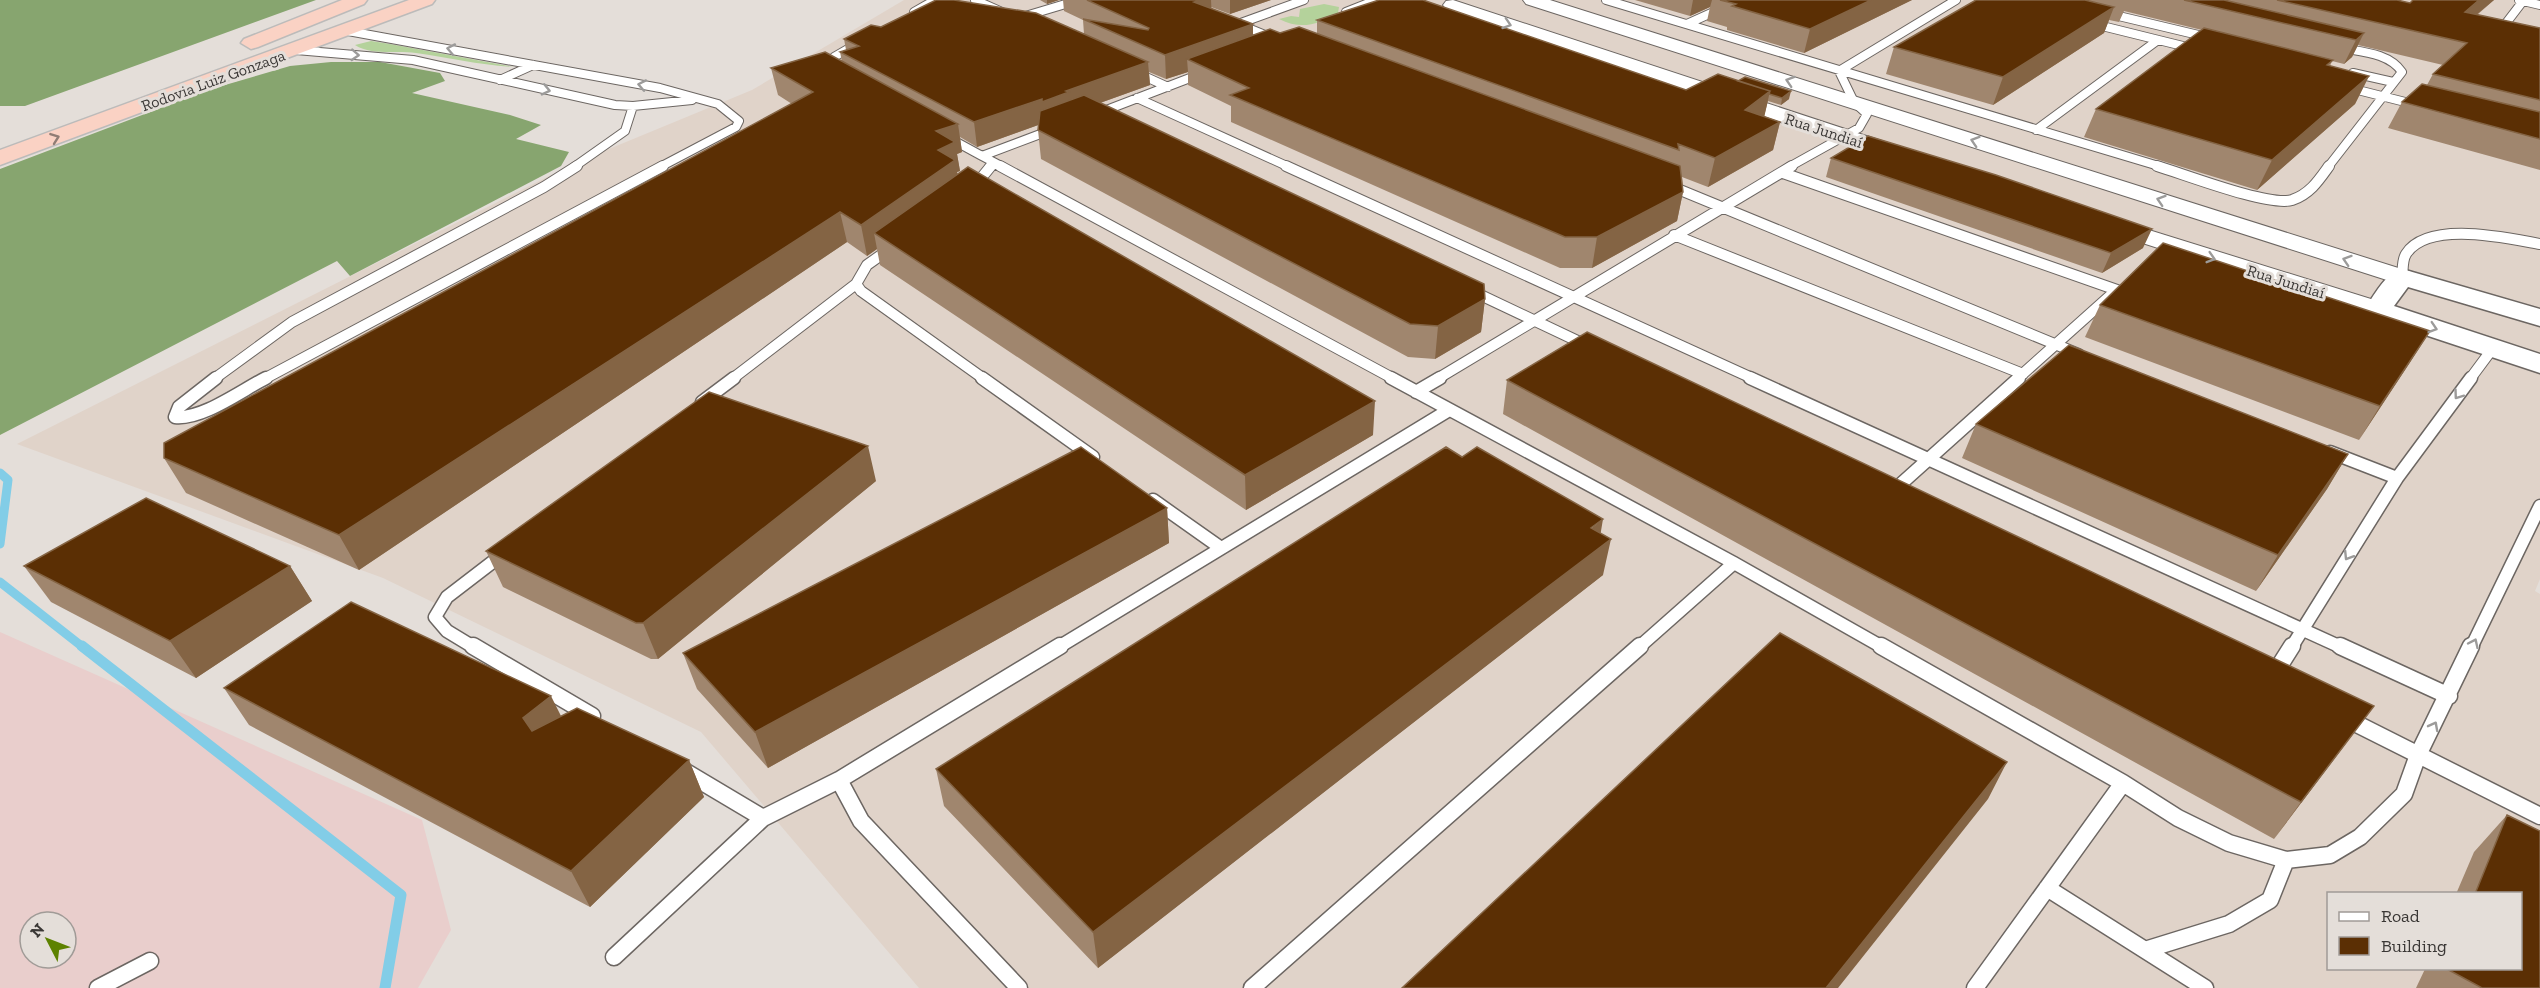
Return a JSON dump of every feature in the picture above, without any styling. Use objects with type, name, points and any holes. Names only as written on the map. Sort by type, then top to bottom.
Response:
[{"type":"highway","points":[[169,77],[358,0]]},
{"type":"highway","points":[[389,8],[435,1]]},
{"type":"highway","name":"Rodovia Luiz Gonzaga","points":[[0,158],[348,31],[389,8]]},
{"type":"highway","name":"Rodovia Luiz Gonzaga","points":[[0,139],[169,77],[389,8]]},
{"type":"main road","points":[[2378,310],[2403,278]]},
{"type":"main road","name":"Rua Jundiaí","points":[[2403,278],[2540,318]]},
{"type":"main road","name":"Rua Jundiaí","points":[[2378,310],[2540,364]]},
{"type":"street","name":"Rua Jundiaí","points":[[1484,0],[1444,5],[1922,162]]},
{"type":"street","name":"Rua Jundiaí","points":[[1532,0],[2403,278]]},
{"type":"street","name":"Rua Jundiaí","points":[[2089,218],[2164,248],[2378,310]]},
{"type":"lane","points":[[906,16],[935,0]]},
{"type":"lane","points":[[975,0],[1007,14]]},
{"type":"lane","points":[[1029,24],[1018,19],[1079,0]]},
{"type":"lane","points":[[1264,51],[1285,43],[1233,22],[1304,0]]},
{"type":"lane","points":[[1337,18],[1376,0]]},
{"type":"lane","points":[[1606,0],[2243,194],[2270,200],[2291,200],[2312,189],[2381,96],[2402,72],[2400,67],[2369,54],[2336,46]]},
{"type":"lane","points":[[1687,24],[1740,0]]},
{"type":"lane","points":[[1839,71],[1956,0]]},
{"type":"lane","points":[[2492,40],[2521,1],[2540,5]]},
{"type":"lane","points":[[2097,11],[2222,41]]},
{"type":"lane","points":[[2078,20],[2201,51]]},
{"type":"lane","points":[[348,31],[660,88],[718,104],[739,121],[736,127],[198,414],[185,418],[175,417],[179,407],[192,395],[292,322],[544,187],[606,147],[625,131],[633,106]]},
{"type":"lane","points":[[836,77],[831,65],[834,57],[866,39]]},
{"type":"lane","points":[[2036,130],[2158,40]]},
{"type":"lane","points":[[296,50],[413,60],[598,102],[633,106],[699,99]]},
{"type":"lane","points":[[500,80],[533,65]]},
{"type":"lane","points":[[1125,67],[1168,87]]},
{"type":"lane","points":[[1114,125],[1087,117],[1210,71]]},
{"type":"lane","points":[[1416,392],[1723,205],[1859,128],[1867,114],[1854,102],[1839,71]]},
{"type":"lane","points":[[2347,71],[2393,82]]},
{"type":"lane","points":[[2340,86],[2426,107]]},
{"type":"lane","points":[[1137,98],[2449,696]]},
{"type":"lane","points":[[982,156],[1059,127]]},
{"type":"lane","points":[[940,134],[1734,564],[2123,783],[2178,818],[2229,843],[2286,860],[2331,855],[2360,837],[2404,794],[2418,755],[2449,696],[2540,506]]},
{"type":"lane","points":[[962,198],[993,163]]},
{"type":"lane","points":[[1783,173],[2121,286],[1892,492]]},
{"type":"lane","points":[[1656,180],[1723,205],[2056,345],[2090,357]]},
{"type":"lane","points":[[2403,278],[2405,255],[2417,243],[2443,236],[2463,234],[2540,244]]},
{"type":"lane","points":[[1674,235],[2024,374]]},
{"type":"lane","points":[[694,408],[856,284],[867,265],[905,238]]},
{"type":"lane","points":[[856,284],[861,291],[1104,465]]},
{"type":"lane","points":[[1459,285],[1597,351]]},
{"type":"lane","points":[[2270,681],[2397,478],[2493,348]]},
{"type":"lane","points":[[614,957],[763,818],[838,780],[1449,410]]},
{"type":"lane","points":[[2320,448],[2397,478]]},
{"type":"lane","points":[[1143,492],[1221,548]]},
{"type":"lane","points":[[513,546],[447,597],[435,617],[447,631],[600,722]]},
{"type":"lane","points":[[1252,988],[1734,564]]},
{"type":"lane","points":[[2334,713],[2540,816]]},
{"type":"lane","points":[[672,764],[763,818]]},
{"type":"lane","points":[[838,780],[861,821],[1019,988]]},
{"type":"lane","points":[[1975,988],[2123,783]]},
{"type":"lane","points":[[2145,950],[2229,924],[2270,900],[2286,860]]},
{"type":"lane","points":[[2047,888],[2205,988]]},
{"type":"lane","points":[[98,988],[150,960]]},
{"type":"shaded area","points":[[904,0],[2540,0],[2540,579],[2535,591],[2540,594],[2540,988],[919,988],[701,732],[383,578],[17,444],[575,163],[752,90]]},
{"type":"shaded area","points":[[0,632],[422,820],[451,930],[418,988],[0,988]]},
{"type":"green space","points":[[0,0],[316,0],[25,106],[0,106]]},
{"type":"green space","points":[[1324,4],[1339,7],[1338,13],[1309,25],[1279,19],[1299,17],[1300,9]]},
{"type":"green space","points":[[371,41],[514,67],[408,52],[376,52],[355,45]]},
{"type":"green space","points":[[331,62],[380,62],[440,73],[445,81],[412,93],[510,115],[541,125],[516,139],[569,152],[561,166],[350,276],[337,261],[0,435],[0,169],[208,90],[290,66]]},
{"type":"building","points":[[936,0],[954,0],[1036,13],[1148,62],[1066,91],[1069,92],[1042,102],[1042,99],[974,122],[840,52],[859,46],[844,39],[871,25],[881,27]]},
{"type":"building","points":[[1087,0],[1201,0],[1194,2],[1253,24],[1165,55],[1083,19],[1148,30],[1149,28]]},
{"type":"building","points":[[1379,0],[1423,0],[1686,90],[1718,74],[1770,91],[1745,110],[1780,122],[1715,158],[1678,144],[1679,150],[1317,20]]},
{"type":"building","points":[[1720,0],[1871,0],[1810,29],[1732,6],[1736,4]]},
{"type":"building","points":[[1976,0],[2085,0],[2114,7],[2003,77],[1894,47]]},
{"type":"building","points":[[2184,0],[2224,0],[2364,33],[2356,40]]},
{"type":"building","points":[[2277,0],[2397,0],[2410,3],[2413,0],[2479,0],[2465,12],[2540,28],[2540,100],[2433,74],[2467,43]]},
{"type":"building","points":[[1299,27],[1680,166],[1683,192],[1597,237],[1565,237],[1230,95],[1249,88],[1187,59],[1270,29],[1280,33]]},
{"type":"building","points":[[2204,28],[2333,60],[2327,65],[2369,76],[2272,160],[2096,109]]},
{"type":"building","points":[[825,52],[958,124],[936,131],[955,142],[938,150],[955,160],[861,225],[840,212],[339,535],[164,458],[164,443],[813,92],[771,68]]},
{"type":"building","points":[[1745,77],[1791,91],[1782,98],[1769,94],[1770,91],[1738,81]]},
{"type":"building","points":[[2422,84],[2540,112],[2540,139],[2402,102]]},
{"type":"building","points":[[1084,95],[1484,284],[1485,299],[1438,326],[1410,324],[1038,130],[1040,111]]},
{"type":"building","points":[[1868,136],[1996,175],[2152,229],[2111,253],[1831,158]]},
{"type":"building","points":[[968,167],[1375,401],[1245,475],[874,233]]},
{"type":"building","points":[[2163,243],[2430,331],[2380,406],[2100,305]]},
{"type":"building","points":[[1587,332],[2374,706],[2301,802],[1507,380]]},
{"type":"building","points":[[2069,345],[2348,454],[2278,555],[1976,424]]},
{"type":"building","points":[[709,392],[868,446],[643,623],[636,623],[486,551]]},
{"type":"building","points":[[1081,447],[1167,508],[755,732],[683,653]]},
{"type":"building","points":[[1446,447],[1462,457],[1477,447],[1603,519],[1591,528],[1611,539],[1093,932],[936,769]]},
{"type":"building","points":[[146,498],[290,566],[170,641],[24,566]]},
{"type":"building","points":[[351,602],[551,696],[523,718],[532,731],[577,708],[689,760],[571,871],[224,688]]},
{"type":"building","points":[[1780,633],[2007,762],[1826,988],[1402,988]]},
{"type":"building","points":[[2507,815],[2540,831],[2540,988],[2482,988],[2449,970],[2522,970],[2522,892],[2476,892]]},
{"type":"waterway","points":[[0,473],[8,480],[0,544]]},
{"type":"waterway","points":[[0,582],[84,648]]},
{"type":"waterway","points":[[82,646],[401,895],[385,988]]}]
